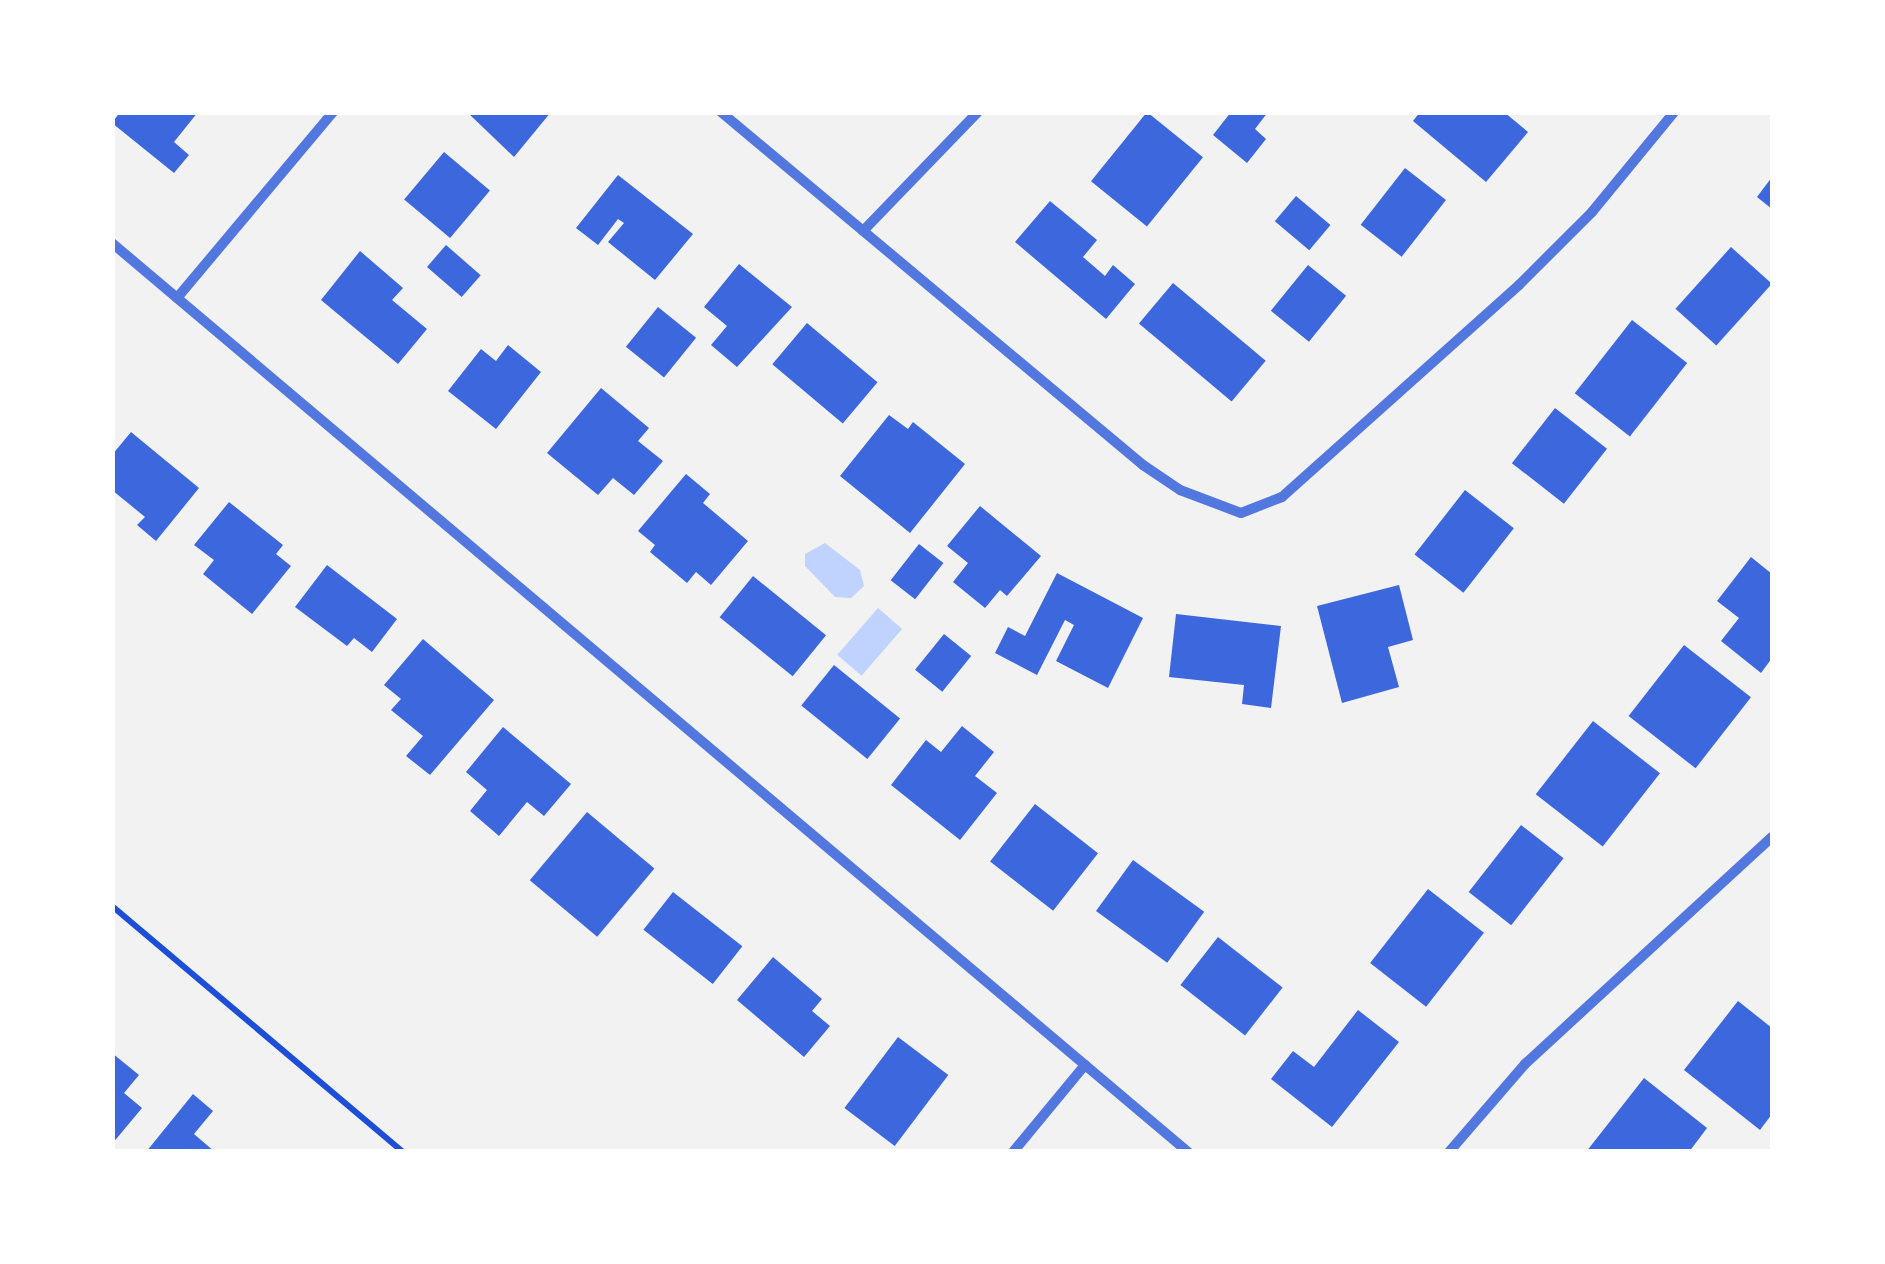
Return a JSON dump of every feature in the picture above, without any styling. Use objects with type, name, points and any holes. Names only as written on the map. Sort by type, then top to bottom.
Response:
[{"type":"street","points":[[177,298],[333,112]]},
{"type":"street","points":[[721,112],[1143,465],[1180,490],[1241,512],[1282,497],[1519,285],[1592,212],[1674,112]]},
{"type":"street","points":[[863,231],[978,112]]},
{"type":"street","points":[[112,244],[1188,1152]]},
{"type":"street","points":[[1449,1152],[1525,1064],[1772,837]]},
{"type":"street","points":[[1013,1152],[1085,1065]]},
{"type":"path","points":[[112,906],[403,1152]]},
{"type":"water","points":[[825,543],[860,570],[864,586],[851,598],[835,597],[805,566],[805,554]]},
{"type":"water","points":[[878,608],[902,629],[861,676],[837,655]]},
{"type":"building","points":[[120,112],[198,112],[174,142],[189,155],[174,173],[112,123]]},
{"type":"building","points":[[467,112],[551,112],[514,157]]},
{"type":"building","points":[[1147,112],[1203,157],[1147,226],[1091,181]]},
{"type":"building","points":[[1231,112],[1268,112],[1255,129],[1266,139],[1247,163],[1213,135]]},
{"type":"building","points":[[1420,112],[1504,112],[1528,132],[1486,182],[1413,121]]},
{"type":"building","points":[[444,152],[490,191],[450,238],[404,199]]},
{"type":"building","points":[[1405,168],[1446,200],[1402,257],[1361,225]]},
{"type":"building","points":[[618,175],[693,234],[655,280],[608,242],[624,223],[618,219],[598,245],[576,228]]},
{"type":"building","points":[[1772,177],[1772,209],[1757,197]]},
{"type":"building","points":[[1296,196],[1330,225],[1309,250],[1275,221]]},
{"type":"building","points":[[1050,201],[1097,240],[1083,257],[1105,276],[1113,265],[1135,284],[1106,319],[1015,242]]},
{"type":"building","points":[[446,245],[481,275],[462,297],[427,267]]},
{"type":"building","points":[[1731,247],[1772,284],[1716,345],[1675,309]]},
{"type":"building","points":[[360,251],[403,288],[392,300],[427,329],[398,364],[321,300]]},
{"type":"building","points":[[739,264],[792,307],[737,367],[711,345],[727,326],[704,307]]},
{"type":"building","points":[[1308,265],[1346,296],[1309,342],[1271,311]]},
{"type":"building","points":[[1173,283],[1266,361],[1232,401],[1139,324]]},
{"type":"building","points":[[658,307],[696,338],[664,377],[626,347]]},
{"type":"building","points":[[1632,320],[1687,363],[1630,436],[1575,393]]},
{"type":"building","points":[[807,323],[877,382],[843,424],[772,364]]},
{"type":"building","points":[[508,345],[541,372],[496,429],[448,391],[481,349],[496,361]]},
{"type":"building","points":[[601,388],[649,428],[638,441],[663,461],[634,495],[613,478],[598,495],[547,453]]},
{"type":"building","points":[[1555,408],[1607,449],[1564,504],[1512,463]]},
{"type":"building","points":[[889,415],[908,429],[913,422],[965,464],[910,533],[840,476]]},
{"type":"building","points":[[131,432],[199,488],[156,541],[137,525],[145,517],[112,490],[112,455]]},
{"type":"building","points":[[686,474],[710,494],[703,503],[748,541],[711,585],[696,572],[687,583],[650,552],[655,545],[638,531]]},
{"type":"building","points":[[1465,490],[1514,528],[1463,593],[1415,555]]},
{"type":"building","points":[[229,502],[283,545],[276,554],[291,566],[252,614],[203,574],[214,560],[194,545]]},
{"type":"building","points":[[980,506],[1041,556],[1007,596],[1000,590],[985,608],[953,582],[968,563],[947,546]]},
{"type":"building","points":[[919,544],[943,563],[915,599],[891,580]]},
{"type":"building","points":[[1751,557],[1772,574],[1772,658],[1761,673],[1721,641],[1739,618],[1717,601]]},
{"type":"building","points":[[327,565],[397,619],[372,652],[354,638],[347,646],[295,607]]},
{"type":"building","points":[[1057,573],[1143,618],[1108,688],[1056,661],[1074,625],[1065,620],[1037,675],[995,653],[1008,627],[1025,636]]},
{"type":"building","points":[[753,576],[826,635],[793,676],[720,617]]},
{"type":"building","points":[[1399,585],[1413,640],[1388,647],[1399,687],[1342,703],[1317,606]]},
{"type":"building","points":[[1176,614],[1281,626],[1271,708],[1242,704],[1244,685],[1169,677]]},
{"type":"building","points":[[944,634],[971,656],[942,692],[915,670]]},
{"type":"building","points":[[423,639],[494,700],[430,775],[406,756],[423,736],[391,710],[401,699],[384,685]]},
{"type":"building","points":[[1684,645],[1751,697],[1696,768],[1629,716]]},
{"type":"building","points":[[834,665],[900,718],[867,759],[801,705]]},
{"type":"building","points":[[1593,721],[1660,773],[1603,847],[1536,794]]},
{"type":"building","points":[[962,726],[994,752],[975,776],[997,793],[960,840],[891,785],[926,740],[941,752]]},
{"type":"building","points":[[503,727],[571,784],[544,816],[527,802],[499,836],[470,811],[487,790],[466,772]]},
{"type":"building","points":[[1035,804],[1098,853],[1053,911],[990,862]]},
{"type":"building","points":[[587,812],[654,869],[597,937],[530,880]]},
{"type":"building","points":[[1521,825],[1564,858],[1511,925],[1469,892]]},
{"type":"building","points":[[1133,860],[1204,912],[1167,963],[1096,911]]},
{"type":"building","points":[[1428,889],[1484,933],[1426,1007],[1370,963]]},
{"type":"building","points":[[673,892],[742,946],[713,984],[643,930]]},
{"type":"building","points":[[1218,937],[1283,987],[1245,1036],[1180,985]]},
{"type":"building","points":[[773,957],[822,999],[812,1011],[830,1026],[804,1057],[737,1000]]},
{"type":"building","points":[[1738,1001],[1772,1028],[1772,1114],[1760,1130],[1684,1070]]},
{"type":"building","points":[[1358,1010],[1399,1042],[1332,1127],[1271,1079],[1293,1051],[1314,1067]]},
{"type":"building","points":[[898,1037],[948,1075],[895,1146],[844,1108]]},
{"type":"building","points":[[112,1053],[139,1075],[124,1093],[142,1108],[112,1144]]},
{"type":"building","points":[[1644,1078],[1707,1128],[1689,1152],[1586,1152]]},
{"type":"building","points":[[193,1094],[213,1111],[194,1134],[215,1152],[146,1152]]}]
